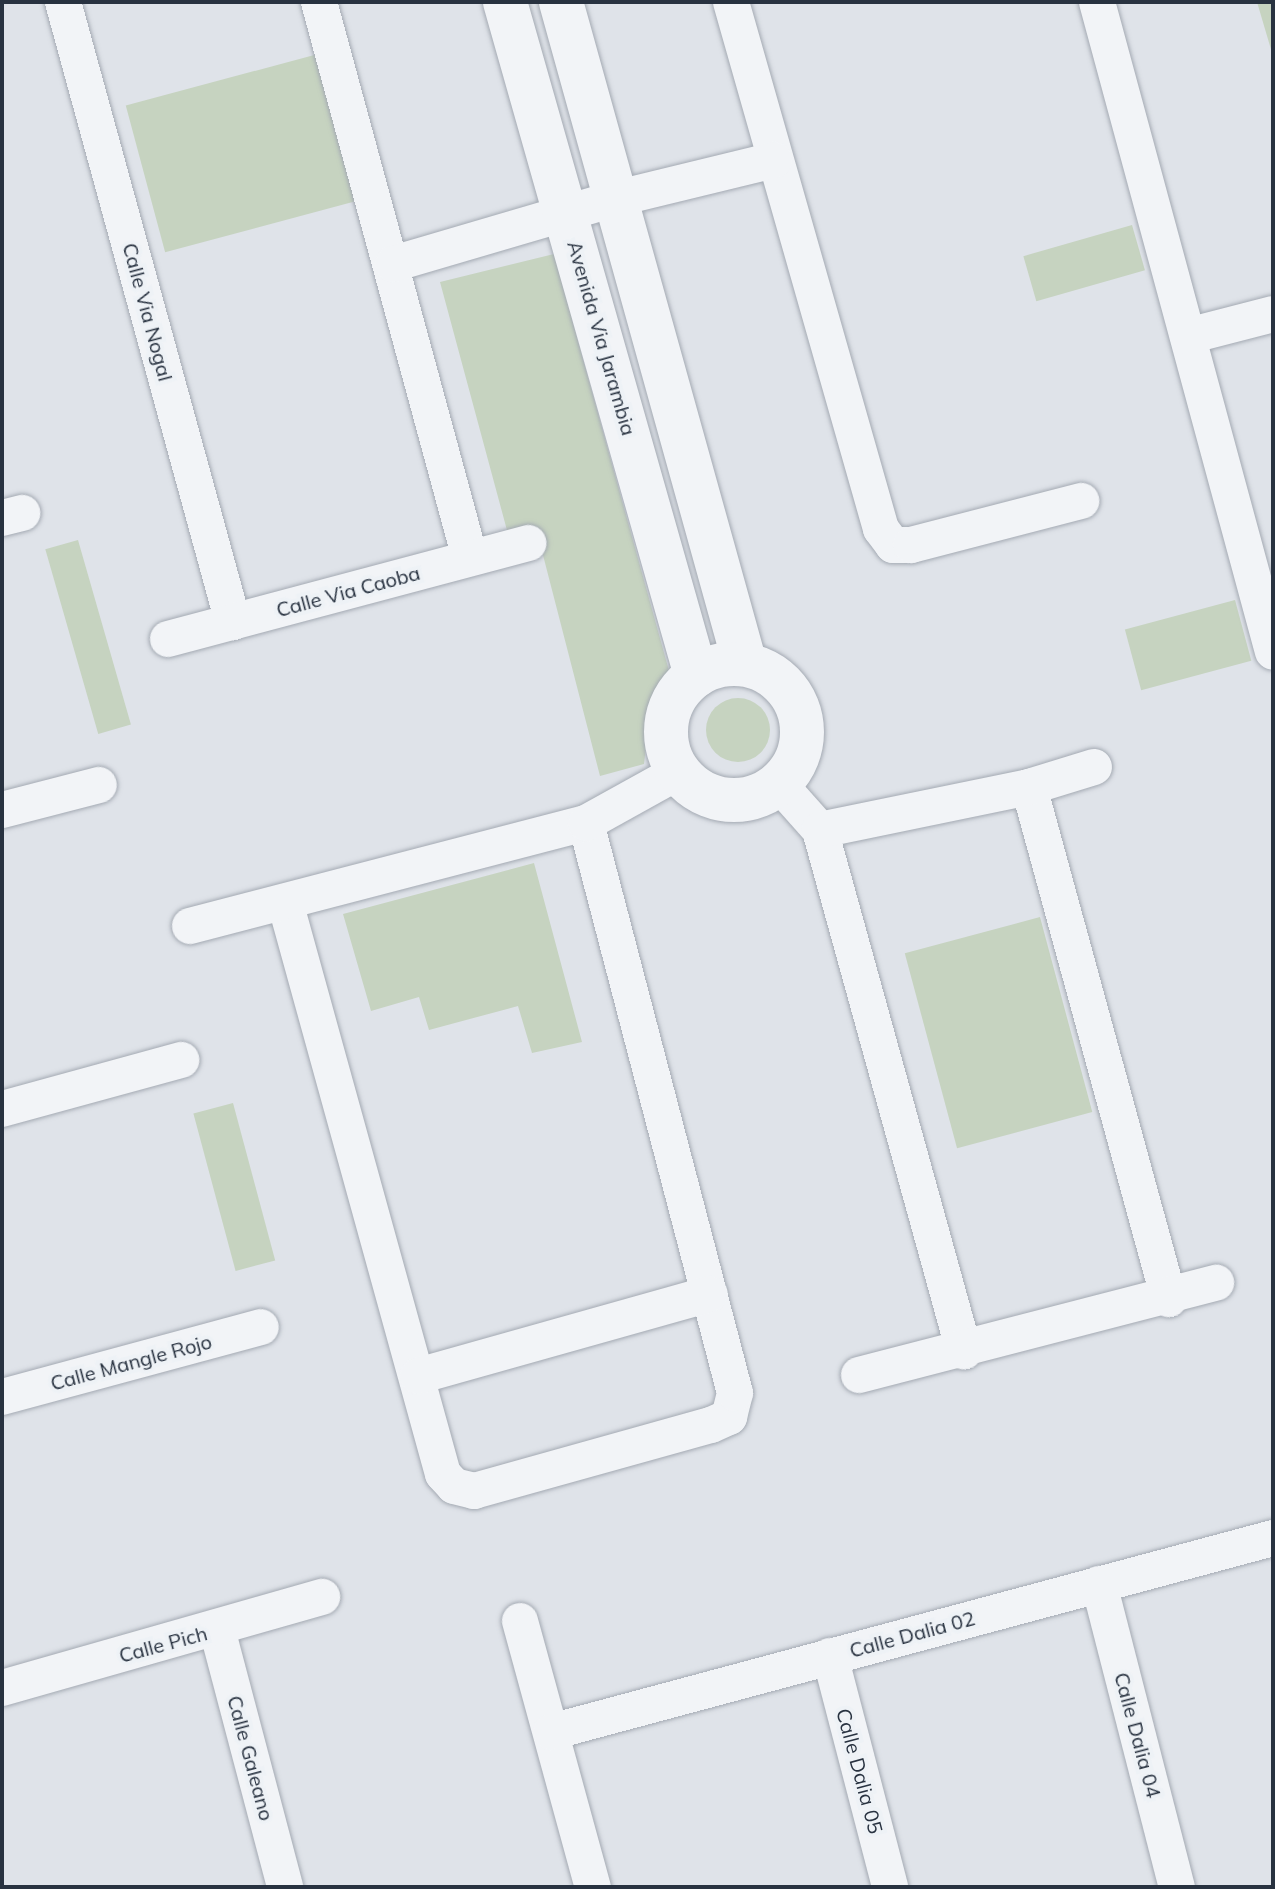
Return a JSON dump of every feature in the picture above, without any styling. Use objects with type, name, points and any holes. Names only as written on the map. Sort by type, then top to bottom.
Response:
[{"type":"street","name":"Calle Via Nogal","points":[[63,2],[233,622]]},
{"type":"street","points":[[319,2],[393,264],[470,558]]},
{"type":"street","name":"Avenida Via Jarambia","points":[[505,2],[696,675]]},
{"type":"street","points":[[561,2],[745,664]]},
{"type":"street","points":[[731,2],[881,529],[893,545],[911,545],[1081,501]]},
{"type":"street","points":[[1097,2],[1270,631]]},
{"type":"street","points":[[393,264],[614,199],[774,160]]},
{"type":"street","points":[[1188,336],[1273,314]]},
{"type":"street","name":"Calle Via Caoba","points":[[168,639],[528,543]]},
{"type":"street","points":[[745,664],[784,685],[802,724],[797,757],[779,784],[760,796],[726,800],[693,788],[678,772],[665,730],[680,689],[696,675],[712,667],[745,664]]},
{"type":"street","points":[[820,830],[1029,787],[1094,767]]},
{"type":"street","points":[[190,926],[586,823],[678,772]]},
{"type":"street","points":[[779,784],[820,830],[964,1351]]},
{"type":"street","points":[[2,810],[99,785]]},
{"type":"street","points":[[1029,787],[1169,1299]]},
{"type":"street","points":[[285,902],[443,1474],[454,1486],[474,1491],[729,1417],[735,1393],[586,823]]},
{"type":"street","points":[[2,1109],[181,1060]]},
{"type":"street","points":[[859,1375],[1169,1299],[1216,1283]]},
{"type":"street","points":[[418,1376],[710,1294]]},
{"type":"street","name":"Calle Mangle Rojo","points":[[2,1397],[261,1327]]},
{"type":"street","name":"Calle Dalia 02","points":[[551,1732],[1273,1538]]},
{"type":"street","name":"Calle Dalia 04","points":[[1099,1584],[1177,1887]]},
{"type":"street","name":"Calle Pich","points":[[2,1688],[322,1597]]},
{"type":"street","points":[[520,1621],[593,1887]]},
{"type":"street","name":"Calle Galeano","points":[[217,1629],[285,1887]]},
{"type":"street","name":"Calle Dalia 05","points":[[830,1656],[890,1887]]},
{"type":"green space","points":[[1257,2],[1273,2],[1273,56]]},
{"type":"green space","points":[[318,54],[357,201],[165,252],[126,106]]},
{"type":"green space","points":[[1132,225],[1145,270],[1036,301],[1023,256]]},
{"type":"green space","points":[[554,254],[671,678],[651,704],[644,764],[600,776],[536,528],[508,534],[440,282]]},
{"type":"green space","points":[[78,540],[131,725],[98,734],[45,549]]},
{"type":"green space","points":[[1235,600],[1251,661],[1141,690],[1125,630]]},
{"type":"green space","points":[[732,698],[744,698],[761,707],[768,718],[768,742],[761,753],[744,762],[732,762],[720,757],[711,748],[706,736],[706,724],[711,712],[720,703]]},
{"type":"green space","points":[[534,863],[582,1042],[532,1053],[518,1006],[429,1030],[419,997],[371,1011],[343,914]]},
{"type":"green space","points":[[1040,917],[1092,1112],[957,1148],[905,953]]},
{"type":"green space","points":[[233,1103],[275,1260],[236,1271],[193,1114]]}]
